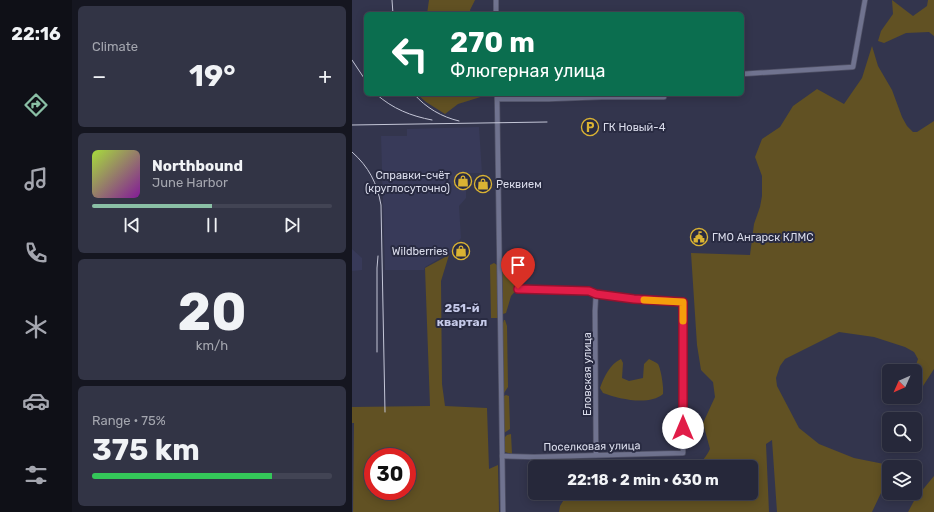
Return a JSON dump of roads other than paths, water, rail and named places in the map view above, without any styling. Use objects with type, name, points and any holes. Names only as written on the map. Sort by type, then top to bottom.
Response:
[{"type":"street","points":[[496,0],[496,12]]},
{"type":"street","points":[[744,74],[853,67],[865,0]]},
{"type":"street","points":[[503,512],[497,96],[549,99],[635,96]]},
{"type":"street","points":[[518,289],[576,290],[589,291],[596,294]]},
{"type":"street","name":"Поселковая улица","points":[[502,456],[534,457],[683,453],[683,302],[634,299],[596,294]]},
{"type":"street","name":"Еловская улица","points":[[596,294],[596,455]]},
{"type":"railway","points":[[392,0],[393,12]]},
{"type":"railway","points":[[352,60],[364,78]]},
{"type":"railway","points":[[378,96],[402,111],[432,120]]},
{"type":"railway","points":[[416,96],[424,104],[435,111],[446,117],[459,121]]},
{"type":"railway","points":[[352,125],[547,122]]},
{"type":"railway","points":[[352,152],[368,170],[375,183],[381,205],[385,412]]},
{"type":"railway","points":[[377,352],[378,256]]},
{"type":"place","name":"ГК Новый-4","points":[[590,127]]},
{"type":"place","name":"Справки-счёт (круглосуточно)","points":[[463,181]]},
{"type":"place","name":"Реквием","points":[[483,184]]},
{"type":"place","name":"ГМО Ангарск КЛМС","points":[[699,237]]},
{"type":"place","name":"Wildberries","points":[[461,251]]},
{"type":"district","name":"251-й квартал","points":[[462,315]]}]
